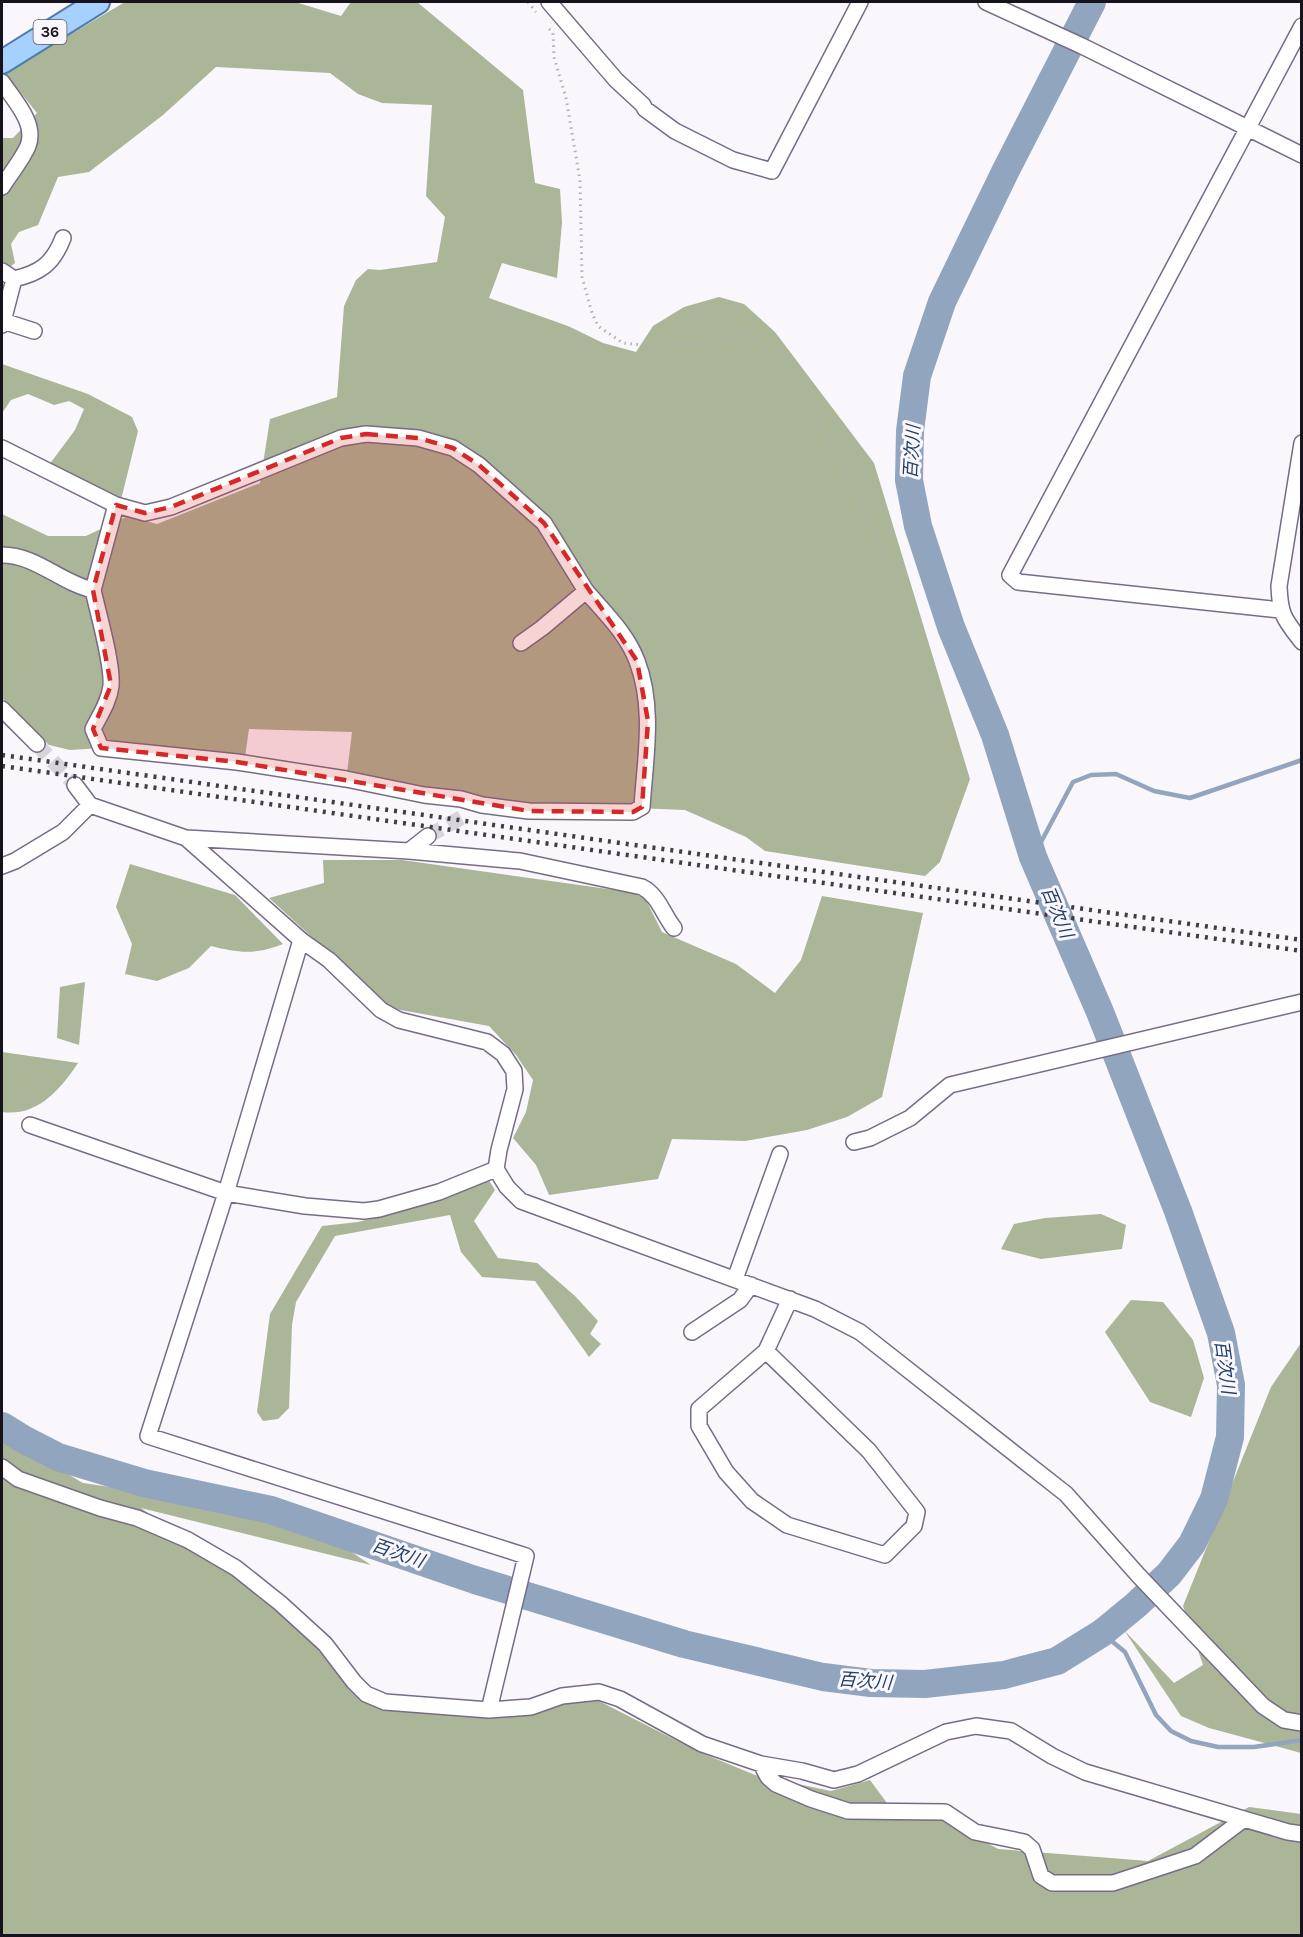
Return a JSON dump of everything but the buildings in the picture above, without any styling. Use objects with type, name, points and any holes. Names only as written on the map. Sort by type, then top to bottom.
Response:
[{"type":"main road","name":"36","points":[[2,62],[98,2]]},
{"type":"street","points":[[549,2],[616,80],[645,109],[675,131],[733,160],[772,171],[860,2]]},
{"type":"street","points":[[986,2],[1082,46],[1302,155]]},
{"type":"street","points":[[1280,609],[1018,582],[1010,575],[1302,26]]},
{"type":"street","points":[[2,82],[24,115],[30,131],[28,145],[2,187]]},
{"type":"street","points":[[34,331],[2,323],[8,275],[30,275],[49,264],[63,238]]},
{"type":"street","points":[[2,448],[116,505],[145,513],[171,507],[341,438],[366,434],[418,438],[453,448],[479,465],[544,524],[586,591],[618,627],[637,661],[644,688],[648,721],[642,807],[633,812],[529,811],[482,806],[346,779],[237,762],[101,748],[93,729],[105,706],[111,685],[108,659],[93,590],[116,505]]},
{"type":"street","points":[[1302,443],[1279,586],[1280,609],[1289,626],[1302,642]]},
{"type":"street","points":[[2,555],[26,558],[79,586],[93,590]]},
{"type":"street","points":[[521,643],[586,591]]},
{"type":"street","points":[[2,709],[37,744]]},
{"type":"street","points":[[75,785],[90,805],[186,838],[409,851],[520,861],[642,887],[651,891],[674,928]]},
{"type":"street","points":[[2,866],[15,861],[63,832],[90,805]]},
{"type":"street","points":[[468,814],[482,806]]},
{"type":"street","points":[[409,851],[428,836]]},
{"type":"street","points":[[186,838],[301,940],[329,960],[381,1010],[399,1020],[487,1042],[503,1054],[514,1071],[515,1089],[496,1169],[507,1187],[521,1202],[790,1299],[860,1332],[1066,1494],[1139,1576],[1263,1706],[1284,1720],[1302,1722]]},
{"type":"street","points":[[301,940],[226,1193],[148,1436],[526,1556],[489,1710]]},
{"type":"street","points":[[854,1142],[870,1138],[910,1118],[950,1085],[1302,1002]]},
{"type":"street","points":[[30,1125],[226,1193],[305,1206],[364,1211],[379,1209],[439,1192],[496,1169]]},
{"type":"street","points":[[735,1279],[780,1154]]},
{"type":"street","points":[[692,1332],[740,1300],[751,1285]]},
{"type":"street","points":[[766,1352],[869,1451],[917,1512],[914,1526],[885,1555],[787,1525],[752,1501],[726,1472],[699,1426],[699,1409],[766,1352],[790,1299]]},
{"type":"street","points":[[2,1467],[18,1479],[100,1508],[137,1518],[188,1540],[236,1568],[280,1603],[325,1644],[366,1694],[385,1702],[489,1710],[531,1707],[562,1696],[599,1692],[620,1699],[702,1744],[761,1764],[834,1780],[858,1774],[946,1732],[976,1726],[1011,1731],[1052,1756],[1085,1772],[1288,1832],[1302,1834]]},
{"type":"street","points":[[761,1764],[768,1777],[776,1784],[848,1811],[945,1812],[975,1832],[1024,1842],[1032,1849],[1041,1876],[1052,1883],[1113,1883],[1194,1856],[1245,1819]]},
{"type":"path","points":[[528,2],[540,17]]},
{"type":"path","points":[[547,25],[553,33],[554,57],[566,98],[580,180],[582,277],[591,313],[598,326],[623,343],[662,347],[707,343],[749,333],[763,345],[802,394],[825,431],[848,473],[902,596]]},
{"type":"highlighted area","points":[[366,434],[418,438],[453,448],[479,465],[544,523],[637,661],[648,721],[642,807],[633,812],[529,811],[237,762],[101,748],[93,729],[111,685],[93,590],[116,505],[145,513],[171,507],[341,438]]},
{"type":"green space","points":[[125,2],[295,2],[341,16],[351,2],[417,2],[523,90],[535,183],[560,189],[562,223],[557,278],[502,263],[489,298],[568,326],[603,343],[636,352],[653,326],[684,307],[719,297],[744,304],[775,332],[874,463],[970,779],[940,862],[925,876],[765,851],[746,837],[685,810],[493,802],[347,773],[352,732],[249,729],[245,757],[150,745],[70,750],[49,745],[2,698],[2,514],[48,536],[86,536],[128,516],[157,524],[260,483],[270,419],[337,397],[344,306],[356,280],[368,269],[380,270],[437,262],[445,217],[426,196],[432,105],[382,103],[358,94],[330,73],[216,67],[163,115],[89,172],[58,177],[38,225],[19,232],[11,244],[15,263],[6,270],[2,266],[2,138],[13,138],[37,113],[5,73]]},
{"type":"green space","points":[[2,364],[88,394],[132,417],[138,431],[121,500],[49,465],[75,430],[84,409],[69,401],[54,405],[28,394],[11,400],[2,413]]},
{"type":"green space","points":[[323,860],[402,860],[629,892],[645,898],[662,932],[736,964],[775,993],[801,960],[822,896],[923,913],[882,1097],[847,1117],[807,1130],[745,1141],[672,1139],[658,1179],[549,1195],[536,1165],[513,1138],[526,1112],[533,1080],[516,1055],[489,1026],[395,1009],[384,1003],[269,898],[324,883]]},
{"type":"green space","points":[[130,864],[235,895],[283,944],[247,952],[211,946],[189,968],[157,981],[125,974],[132,944],[116,907]]},
{"type":"green space","points":[[85,982],[79,1045],[57,1038],[60,987]]},
{"type":"green space","points":[[2,1052],[78,1063],[55,1092],[37,1106],[15,1112],[2,1112]]},
{"type":"green space","points":[[488,1179],[495,1190],[474,1221],[498,1258],[537,1263],[575,1296],[598,1321],[590,1334],[601,1344],[589,1357],[535,1281],[482,1277],[461,1252],[450,1215],[335,1236],[296,1302],[292,1325],[289,1408],[278,1419],[263,1421],[257,1412],[270,1314],[322,1226],[358,1222],[433,1203]]},
{"type":"green space","points":[[1101,1214],[1126,1225],[1122,1249],[1041,1259],[1001,1249],[1014,1224],[1045,1218]]},
{"type":"green space","points":[[1131,1300],[1163,1302],[1193,1340],[1204,1378],[1191,1417],[1150,1402],[1105,1332]]},
{"type":"green space","points":[[1301,1343],[1301,1753],[1209,1728],[1181,1716],[1124,1630],[1174,1683],[1203,1665],[1183,1606],[1271,1387]]},
{"type":"green space","points":[[2,1436],[83,1483],[185,1498],[323,1533],[371,1565],[141,1508],[234,1575],[302,1630],[362,1697],[495,1717],[595,1699],[697,1751],[755,1775],[831,1791],[870,1780],[898,1818],[943,1819],[998,1849],[1148,1861],[1249,1807],[1301,1814],[1301,1935],[2,1935]]},
{"type":"waterway","name":"百次川","points":[[2,1426],[58,1457],[144,1483],[271,1510],[475,1580],[684,1644],[823,1677],[871,1683],[925,1684],[1004,1675],[1057,1661],[1102,1633],[1136,1605],[1169,1574],[1192,1544],[1214,1499],[1230,1437],[1231,1385],[1221,1333],[1178,1211],[1100,1012],[1033,857],[995,735],[951,627],[918,526],[909,480],[910,431],[917,376],[942,302],[1092,2]]},
{"type":"waterway","points":[[1033,857],[1073,782],[1091,775],[1116,774],[1154,791],[1190,798],[1302,760]]},
{"type":"waterway","points":[[1102,1633],[1125,1652],[1156,1715],[1171,1731],[1191,1741],[1218,1747],[1254,1747],[1302,1740]]},
{"type":"tunnel","points":[[37,744],[75,785]]},
{"type":"tunnel","points":[[428,836],[468,814]]},
{"type":"railway","points":[[2,755],[1302,940]]},
{"type":"railway","points":[[2,766],[1302,951]]}]
